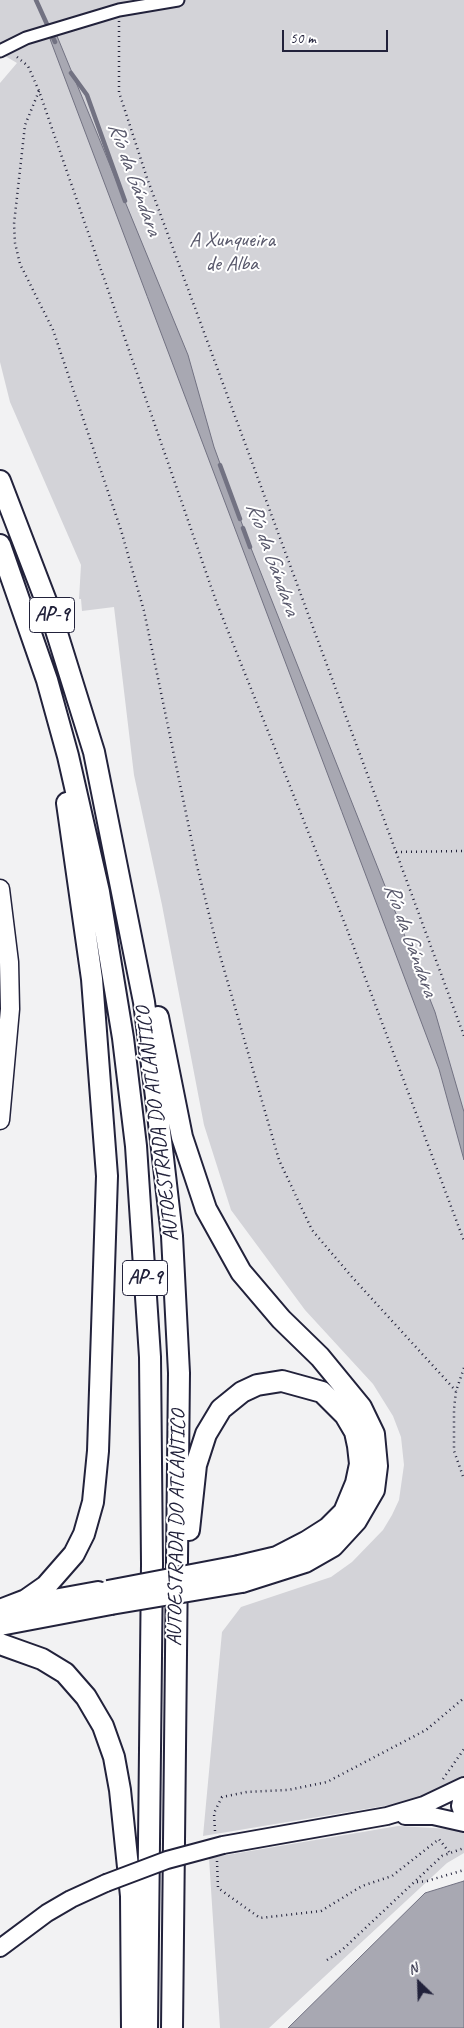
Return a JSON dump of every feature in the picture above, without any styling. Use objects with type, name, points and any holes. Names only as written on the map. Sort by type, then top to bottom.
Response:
[{"type":"highway","name":"AUTOESTRADA DO ATLÁNTICO","points":[[0,481],[52,614],[94,752],[144,1002],[172,1236],[179,1373],[172,2028]]},
{"type":"highway","name":"AUTOESTRADA DO ATLÁNTICO","points":[[0,545],[47,680],[68,756],[99,892],[123,1038],[136,1155],[150,1367],[152,1574],[147,2028]]},
{"type":"highway","points":[[0,1610],[26,1600],[46,1586],[74,1554],[84,1534],[93,1502],[98,1451],[107,1176],[92,979],[47,680]]},
{"type":"highway","points":[[0,1610],[109,1597],[305,1562],[333,1546],[356,1521],[374,1490],[378,1466],[374,1434],[361,1407],[320,1357],[281,1320],[241,1272],[206,1209],[182,1138],[116,802],[94,752]]},
{"type":"highway","points":[[175,1758],[186,1716],[190,1515],[196,1465],[206,1434],[220,1409],[242,1392],[257,1385],[282,1381],[322,1392],[345,1415],[355,1432],[358,1446],[360,1464],[356,1483],[344,1512],[328,1528],[306,1542],[240,1574]]},
{"type":"highway","points":[[0,1624],[109,1597]]},
{"type":"highway","points":[[0,1644],[42,1659],[65,1673],[86,1697],[103,1726],[114,1757],[120,1790],[131,1896],[132,2028]]},
{"type":"main road","points":[[0,889],[9,962],[10,1009],[0,1120]]},
{"type":"main road","points":[[0,1948],[47,1913],[71,1899],[106,1883],[167,1860],[218,1845],[388,1816],[424,1805],[464,1786]]},
{"type":"main road","points":[[464,1786],[460,1806],[464,1817]]},
{"type":"main road","points":[[388,1816],[433,1816],[464,1823]]},
{"type":"street","points":[[1,50],[26,38],[119,10],[178,0]]},
{"type":"path","points":[[119,10],[118,92],[141,161],[464,1036]]},
{"type":"path","points":[[1,50],[28,66],[39,91],[216,601],[345,924],[464,1242]]},
{"type":"path","points":[[39,91],[25,126],[14,224],[15,243],[20,264],[53,330],[121,530],[144,611],[170,735],[180,795],[199,875],[279,1160],[312,1230],[352,1277],[456,1390]]},
{"type":"path","points":[[396,852],[464,851]]},
{"type":"path","points":[[464,1368],[456,1390],[454,1409],[454,1451],[464,1479]]},
{"type":"path","points":[[449,1852],[439,1839],[392,1876],[362,1886],[321,1911],[260,1918],[218,1888],[218,1845],[214,1813],[222,1797],[247,1792],[288,1790],[327,1782],[426,1730],[464,1698]]},
{"type":"path","points":[[443,1780],[464,1749]]},
{"type":"path","points":[[327,1960],[342,1950],[417,1882],[433,1864],[449,1852],[464,1848]]},
{"type":"path","points":[[417,1882],[427,1881],[464,1870]]},
{"type":"green space","name":"A Xunqueira de Alba","points":[[0,0],[464,0],[464,1789],[432,1798],[203,1836],[222,1632],[241,1607],[331,1577],[352,1562],[383,1530],[399,1500],[404,1465],[401,1437],[393,1416],[373,1384],[305,1310],[231,1210],[204,1125],[162,905],[134,775],[114,607],[82,611],[81,599],[79,599],[81,565],[10,402],[0,362],[0,83],[17,63],[0,53]]},
{"type":"green space","points":[[398,1826],[451,1829],[464,1833],[464,1853],[447,1863],[269,2028],[220,2028],[209,1858]]},
{"type":"shaded area","points":[[57,36],[188,355],[214,447],[249,543],[435,1012],[464,1112],[464,1160],[439,1069],[50,39]]},
{"type":"shaded area","points":[[464,1881],[464,2028],[288,2028],[425,1893]]},
{"type":"waterway","name":"Río da Gándara","points":[[36,0],[55,42]]},
{"type":"waterway","name":"Río da Gándara","points":[[71,73],[87,95],[125,201]]},
{"type":"waterway","name":"Río da Gándara","points":[[220,465],[240,519]]},
{"type":"waterway","name":"Río da Gándara","points":[[243,528],[250,547]]}]
